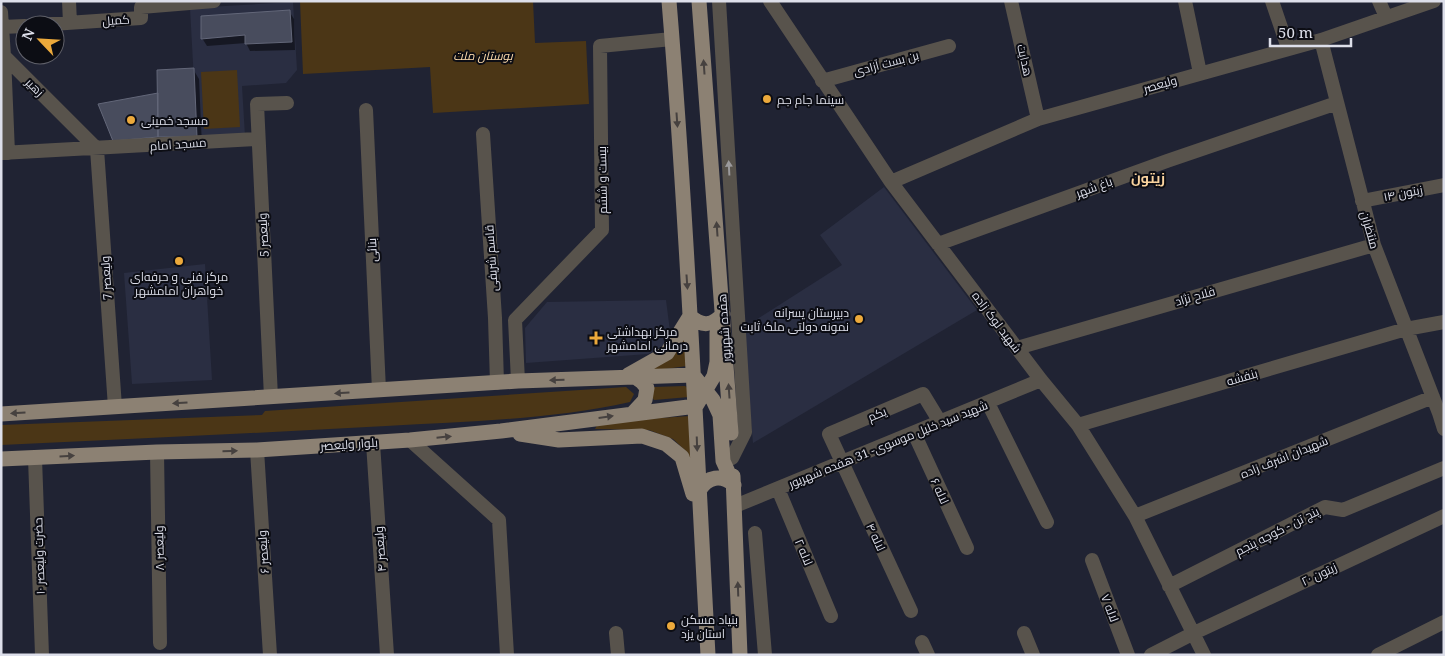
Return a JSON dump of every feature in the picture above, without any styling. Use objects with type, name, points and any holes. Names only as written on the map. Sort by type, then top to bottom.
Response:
[{"type":"main road","points":[[669,1],[696,406],[708,655]]},
{"type":"main road","name":"هفده شهریور","points":[[699,1],[728,275],[723,314],[734,484],[740,655]]},
{"type":"main road","points":[[690,316],[702,324],[710,324],[723,314]]},
{"type":"main road","points":[[696,406],[714,376],[717,332],[723,314]]},
{"type":"main road","points":[[629,378],[667,353],[690,316]]},
{"type":"main road","points":[[693,375],[713,400],[720,415],[723,461],[734,484]]},
{"type":"main road","points":[[1,414],[497,383],[693,375]]},
{"type":"main road","points":[[629,378],[642,382],[647,388],[645,400],[632,414]]},
{"type":"main road","name":"بلوار ولیعصر","points":[[1,459],[257,450],[373,443],[501,431],[696,406]]},
{"type":"main road","points":[[501,431],[559,440],[642,436],[666,444],[682,457],[701,522]]},
{"type":"main road","points":[[699,491],[706,481],[718,477],[729,480],[734,484]]},
{"type":"street","points":[[69,1],[70,23]]},
{"type":"street","name":"کمیل","points":[[65,23],[141,18],[140,7],[214,1]]},
{"type":"street","points":[[719,1],[728,275],[745,432],[732,458]]},
{"type":"street","name":"شهید لوک زاده","points":[[770,1],[891,182],[1041,380],[1078,425],[1135,516],[1204,655]]},
{"type":"street","name":"هدایت","points":[[1011,1],[1038,119]]},
{"type":"street","points":[[1185,1],[1200,73]]},
{"type":"street","points":[[1272,1],[1288,48]]},
{"type":"street","points":[[1379,1],[1386,17]]},
{"type":"street","name":"ولیعصر","points":[[891,182],[1038,119],[1321,40],[1434,1]]},
{"type":"street","points":[[1,12],[4,56],[4,153]]},
{"type":"street","points":[[2,27],[15,26]]},
{"type":"street","name":"بیست و ششم","points":[[515,320],[602,230],[600,46],[672,40]]},
{"type":"street","name":"منتظران","points":[[1321,40],[1374,245],[1433,398],[1441,412]]},
{"type":"street","name":"بن بست آزادی","points":[[822,81],[949,46]]},
{"type":"street","name":"زهیر","points":[[4,56],[97,149]]},
{"type":"street","name":"ولیعصر 5","points":[[271,397],[256,104],[287,103]]},
{"type":"street","name":"باغ شهر","points":[[938,244],[1168,161],[1337,103]]},
{"type":"street","name":"بنائی","points":[[366,110],[379,390]]},
{"type":"street","name":"قاسم شریفی","points":[[483,134],[495,318],[497,383]]},
{"type":"street","name":"مسجد امام","points":[[4,153],[258,139]]},
{"type":"street","name":"ولیعصر 7","points":[[97,149],[115,407]]},
{"type":"street","name":"زیتون ۱۴","points":[[1362,201],[1444,185]]},
{"type":"street","name":"فلاح نژاد","points":[[1017,348],[1374,245]]},
{"type":"street","points":[[495,318],[515,320],[518,382]]},
{"type":"street","name":"بنفشه","points":[[1078,425],[1406,329],[1444,322]]},
{"type":"street","name":"شهید سید خلیل موسوی- 31 هفده شهریور","points":[[735,506],[1041,380]]},
{"type":"street","name":"یکم","points":[[842,463],[829,434],[923,394],[940,422]]},
{"type":"street","name":"شهیدان اشرف زاده","points":[[1135,516],[1433,398]]},
{"type":"street","points":[[988,403],[1047,522]]},
{"type":"street","points":[[1441,412],[1444,429]]},
{"type":"street","name":"لاله ۶","points":[[914,433],[967,548]]},
{"type":"street","points":[[410,440],[499,520],[507,655]]},
{"type":"street","name":"ولیعصر ۴","points":[[373,443],[387,655]]},
{"type":"street","name":"ولیعصر ۶","points":[[257,450],[270,655]]},
{"type":"street","name":"ولیعصر ۸","points":[[158,452],[160,643]]},
{"type":"street","name":"حضرت ولیعصر ۱۰","points":[[35,458],[42,655]]},
{"type":"street","name":"لاله ۴","points":[[842,463],[911,611]]},
{"type":"street","name":"پنج تن - کوچه پنجم","points":[[1169,586],[1325,507],[1343,510],[1444,468]]},
{"type":"street","name":"لاله ۲","points":[[778,489],[832,616]]},
{"type":"street","name":"زیتون ۲۰","points":[[1151,655],[1444,516]]},
{"type":"street","points":[[755,533],[765,655]]},
{"type":"street","name":"لاله ۷","points":[[1092,560],[1128,655]]},
{"type":"street","points":[[1378,655],[1444,622]]},
{"type":"street","points":[[616,633],[618,655]]},
{"type":"street","points":[[1024,633],[1033,655]]},
{"type":"shaded area","points":[[293,2],[297,70],[286,83],[242,86],[245,136],[197,137],[190,8]]},
{"type":"shaded area","name":"دبیرستان پسرانه نمونه دولتی ملک ثابت","points":[[884,187],[977,310],[753,443],[743,328],[842,265],[820,235]]},
{"type":"shaded area","points":[[205,264],[212,380],[132,384],[124,273]]},
{"type":"shaded area","name":"مرکز بهداشتی درمانی امامشهر","points":[[666,300],[670,331],[663,346],[648,354],[526,363],[525,328],[547,302]]},
{"type":"green space","name":"بوستان ملت","points":[[300,1],[533,1],[535,43],[586,41],[589,104],[433,113],[430,67],[303,74]]},
{"type":"green space","points":[[237,70],[240,127],[204,129],[201,72]]},
{"type":"green space","points":[[685,328],[687,366],[643,372]]},
{"type":"green space","points":[[685,386],[690,390],[689,397],[654,400],[650,394],[653,387]]},
{"type":"green space","points":[[626,387],[634,394],[630,402],[570,413],[539,416],[338,429],[1,445],[1,425],[262,415],[265,411]]},
{"type":"green space","points":[[690,416],[694,477],[688,453],[673,439],[649,430],[595,429],[599,422]]},
{"type":"building","points":[[290,10],[292,42],[245,44],[245,35],[201,39],[201,16]]},
{"type":"building","points":[[194,68],[197,137],[158,137],[157,70]]},
{"type":"building","name":"مسجد خمینی","points":[[158,93],[158,137],[113,141],[98,104]]},
{"type":"place","name":"سینما جام جم","points":[[767,99]]},
{"type":"place","name":"مسجد خمینی","points":[[131,120]]},
{"type":"place","name":"مرکز فنی و حرفه‌ای خواهران امامشهر","points":[[179,261]]},
{"type":"place","name":"دبیرستان پسرانه نمونه دولتی ملک ثابت","points":[[859,319]]},
{"type":"place","name":"مرکز بهداشتی درمانی امامشهر","points":[[596,338]]},
{"type":"place","name":"بنیاد مسکن استان یزد","points":[[671,626]]},
{"type":"district","name":"زیتون","points":[[1148,177]]}]
